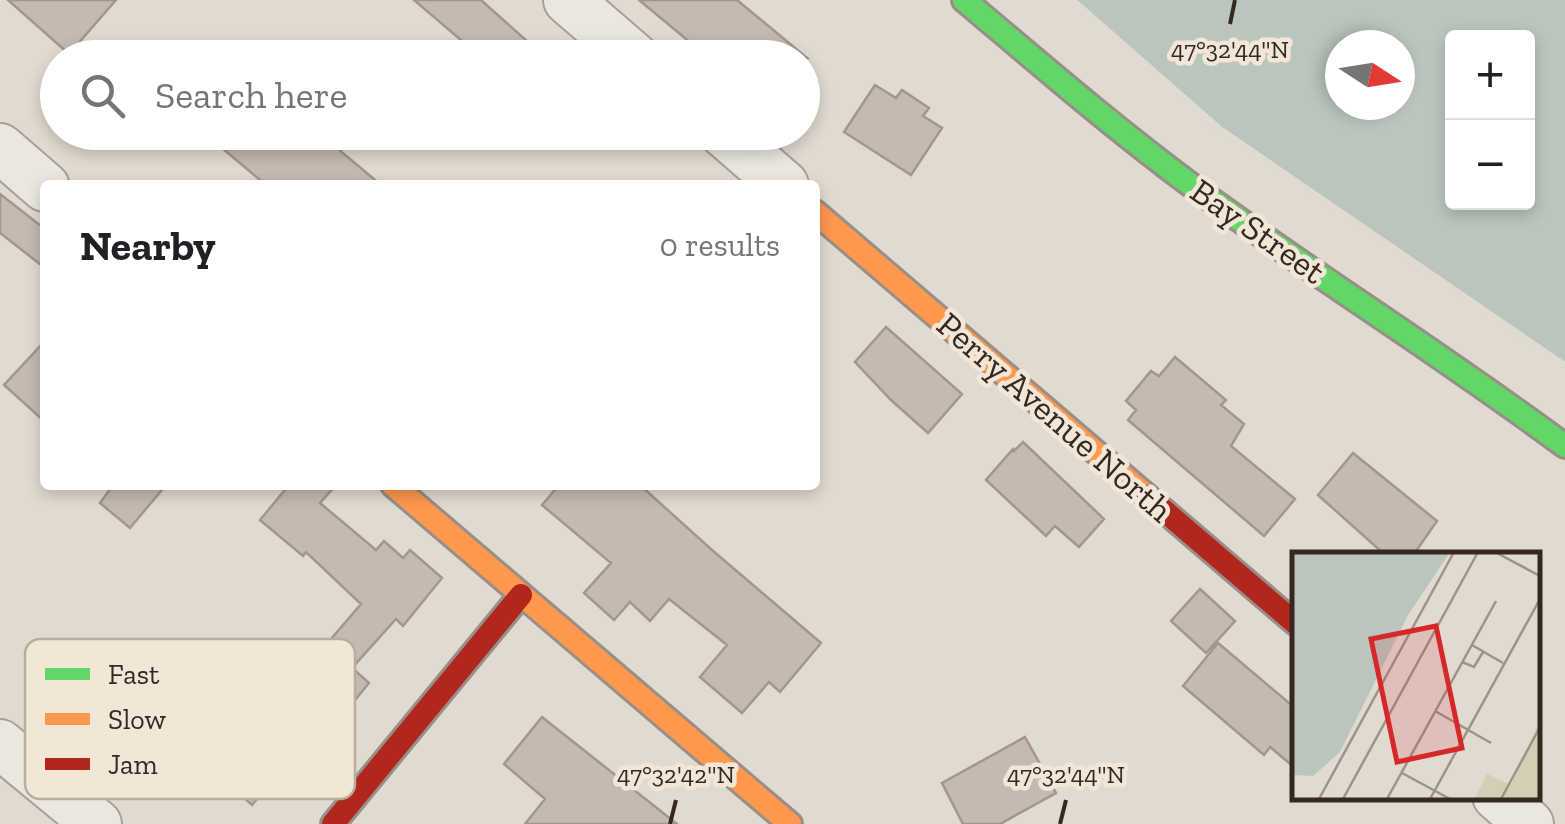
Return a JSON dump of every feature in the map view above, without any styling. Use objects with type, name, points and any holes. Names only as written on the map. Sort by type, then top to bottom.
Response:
[{"type":"street","points":[[568,0],[614,40]]},
{"type":"street","name":"Bay Street","points":[[964,0],[1095,110],[1224,209],[1565,446]]},
{"type":"street","points":[[0,148],[40,183]]},
{"type":"street","points":[[744,150],[778,180]]},
{"type":"street","name":"Perry Avenue North","points":[[820,216],[1292,620]]},
{"type":"street","points":[[399,490],[790,824]]},
{"type":"street","points":[[355,797],[521,595]]},
{"type":"street","points":[[0,744],[25,765]]},
{"type":"street","points":[[66,799],[96,824]]},
{"type":"street","points":[[333,824],[354,799]]},
{"type":"street","points":[[1500,799],[1529,824]]},
{"type":"shaded area","points":[[1077,0],[1565,0],[1565,362],[1222,127]]},
{"type":"pier","points":[[1072,0],[1077,0],[1222,127],[1565,362],[1565,367],[1219,131]]},
{"type":"building","points":[[8,0],[116,0],[81,40],[53,40]]},
{"type":"building","points":[[414,0],[481,0],[526,40],[461,40]]},
{"type":"building","points":[[639,0],[737,0],[785,40],[687,40]]},
{"type":"building","points":[[875,85],[896,98],[902,90],[929,108],[923,116],[942,128],[911,175],[844,132]]},
{"type":"building","points":[[224,150],[339,150],[375,180],[260,180]]},
{"type":"building","points":[[0,194],[40,225],[40,264],[0,233]]},
{"type":"building","points":[[886,327],[962,394],[928,433],[855,362]]},
{"type":"building","points":[[40,346],[40,417],[4,385]]},
{"type":"building","points":[[1175,357],[1226,400],[1221,405],[1244,424],[1231,446],[1295,499],[1264,536],[1128,420],[1136,410],[1126,401],[1151,371],[1159,376]]},
{"type":"building","points":[[1023,442],[1104,519],[1079,547],[1055,526],[1046,536],[986,480]]},
{"type":"building","points":[[1353,453],[1437,521],[1415,552],[1382,552],[1318,495]]},
{"type":"building","points":[[109,490],[162,490],[130,528],[100,503]]},
{"type":"building","points":[[285,490],[332,490],[320,503],[376,550],[384,541],[403,558],[410,550],[442,578],[403,626],[396,619],[355,665],[355,639],[331,639],[361,604],[306,552],[303,556],[260,520]]},
{"type":"building","points":[[555,490],[646,490],[821,643],[780,692],[769,682],[742,713],[700,677],[727,645],[669,599],[650,621],[630,602],[614,620],[584,593],[611,563],[542,505]]},
{"type":"building","points":[[1200,589],[1235,621],[1206,653],[1171,621]]},
{"type":"building","points":[[1218,643],[1292,705],[1292,765],[1270,747],[1264,755],[1183,686]]},
{"type":"building","points":[[355,671],[369,683],[355,700]]},
{"type":"building","points":[[542,717],[677,824],[525,824],[545,799],[504,764]]},
{"type":"building","points":[[1025,737],[1056,793],[1000,824],[963,824],[942,783]]},
{"type":"traffic: fast","points":[[964,0],[1195,188],[1565,446]]},
{"type":"traffic: slow","points":[[820,216],[1147,496]]},
{"type":"traffic: slow","points":[[399,490],[790,824]]},
{"type":"traffic: jam","points":[[1147,496],[1292,620]]},
{"type":"traffic: jam","points":[[355,797],[521,595]]},
{"type":"traffic: jam","points":[[333,824],[354,799]]}]
